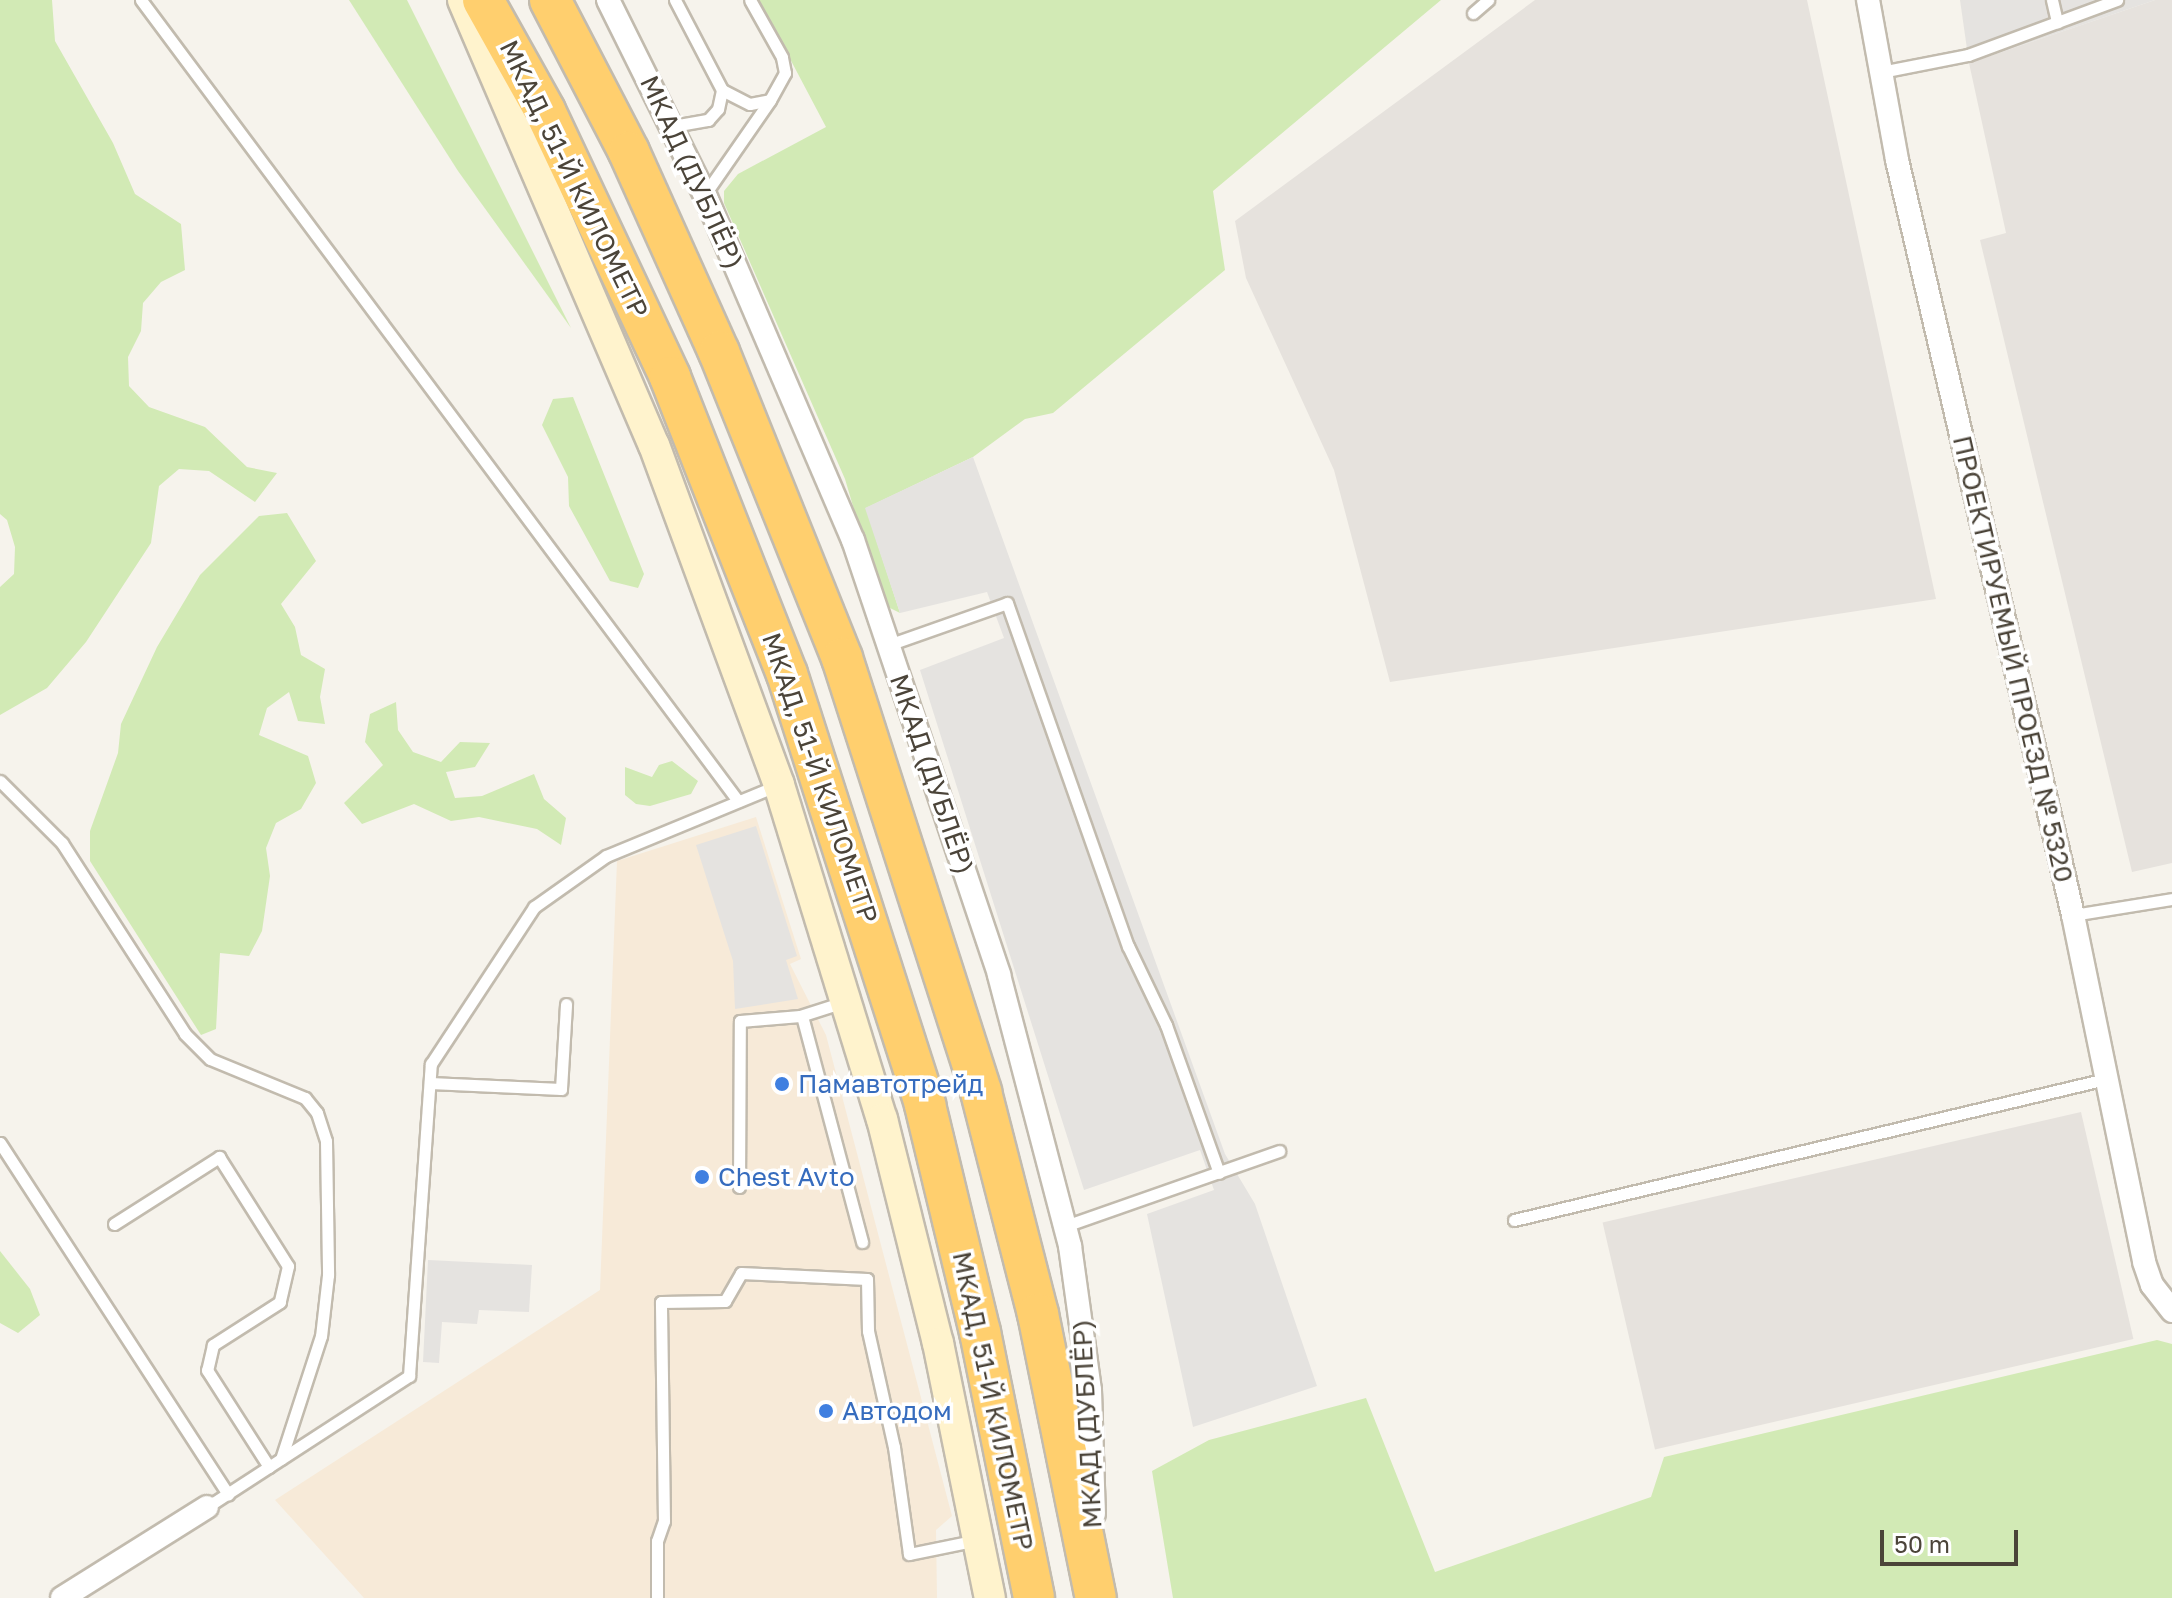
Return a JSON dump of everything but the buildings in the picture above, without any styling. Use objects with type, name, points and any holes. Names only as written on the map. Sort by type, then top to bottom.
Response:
[{"type":"highway","name":"МКАД, 51-Й КИЛОМЕТР","points":[[483,0],[545,111],[670,377],[787,674],[925,1105],[980,1332],[1034,1598]]},
{"type":"highway","points":[[550,0],[629,152],[803,556],[950,984],[1038,1314],[1096,1595]]},
{"type":"street","points":[[463,0],[654,445],[779,785],[848,1000],[916,1253],[982,1539],[990,1598]]},
{"type":"street","name":"МКАД (ДУБЛЁР)","points":[[608,0],[705,195],[853,540],[999,975],[1065,1226],[1090,1390],[1096,1595]]},
{"type":"street","name":"ПРОЕКТИРУЕМЫЙ ПРОЕЗД № 5320","points":[[1868,0],[1897,160],[2073,915],[2144,1262],[2152,1285],[2172,1311]]},
{"type":"street","points":[[62,1598],[207,1507]]},
{"type":"lane","points":[[141,0],[738,801]]},
{"type":"lane","points":[[675,0],[722,90],[750,104],[770,100]]},
{"type":"lane","points":[[705,195],[780,88],[782,57],[750,0]]},
{"type":"lane","points":[[1473,13],[1488,0]]},
{"type":"lane","points":[[2052,0],[2057,22]]},
{"type":"lane","points":[[1881,72],[1968,55],[2117,0]]},
{"type":"lane","points":[[673,126],[708,120],[718,109],[722,90]]},
{"type":"lane","points":[[888,645],[1007,603],[1128,946],[1166,1025],[1219,1173]]},
{"type":"lane","points":[[0,781],[62,843],[185,1034],[210,1059],[305,1098],[317,1113],[326,1141],[328,1275],[321,1336],[280,1460]]},
{"type":"lane","points":[[207,1507],[409,1376],[431,1064],[534,907],[606,856],[779,785]]},
{"type":"lane","points":[[2073,915],[2172,899]]},
{"type":"lane","points":[[739,1187],[740,1021],[802,1016],[848,1000]]},
{"type":"lane","points":[[430,1083],[561,1089],[566,1004]]},
{"type":"lane","points":[[802,1016],[862,1242]]},
{"type":"lane","points":[[1514,1220],[2106,1079]]},
{"type":"lane","points":[[0,1143],[228,1494]]},
{"type":"lane","points":[[1065,1226],[1279,1151]]},
{"type":"lane","points":[[114,1224],[219,1157],[288,1266],[280,1302],[213,1345],[207,1370],[269,1467]]},
{"type":"lane","points":[[657,1598],[657,1541],[664,1521],[661,1302],[725,1301],[741,1273],[867,1279],[868,1331],[894,1447],[909,1554],[982,1539]]},
{"type":"shaded area","points":[[1535,0],[1807,0],[1936,599],[1390,682],[1334,470],[1246,278],[1235,221]]},
{"type":"shaded area","points":[[1960,0],[2155,0],[1969,63]]},
{"type":"shaded area","points":[[2155,0],[2172,0],[2172,863],[2132,872],[1980,240],[2006,233],[1969,63]]},
{"type":"shaded area","points":[[973,457],[1225,1154],[1255,1204],[1317,1386],[1193,1427],[1147,1214],[1214,1190],[1200,1150],[1084,1190],[920,670],[1004,638],[987,592],[900,613],[865,508]]},
{"type":"shaded area","points":[[756,817],[801,959],[790,964],[826,1035],[952,1516],[936,1530],[937,1598],[364,1598],[275,1500],[600,1290],[617,861]]},
{"type":"shaded area","points":[[756,826],[797,956],[786,960],[798,999],[735,1009],[733,961],[696,845]]},
{"type":"shaded area","points":[[2081,1112],[2133,1339],[1655,1449],[1603,1222]]},
{"type":"shaded area","points":[[428,1260],[532,1265],[529,1312],[479,1310],[477,1324],[442,1322],[439,1363],[423,1362]]},
{"type":"green space","points":[[0,0],[52,0],[55,41],[113,143],[135,194],[181,224],[185,270],[161,282],[143,303],[141,331],[128,357],[129,386],[149,407],[205,427],[247,467],[277,473],[255,502],[209,471],[179,469],[159,486],[151,543],[86,642],[47,688],[0,715],[0,587],[14,574],[15,547],[7,520],[0,514]]},
{"type":"green space","points":[[349,0],[407,0],[571,328],[458,171]]},
{"type":"green space","points":[[759,0],[1441,0],[1213,191],[1225,270],[1053,413],[1025,419],[973,457],[866,508],[900,613],[882,604],[845,479],[724,203],[724,191],[738,174],[826,127]]},
{"type":"green space","points":[[573,397],[644,574],[638,588],[610,581],[569,506],[568,477],[542,425],[553,399]]},
{"type":"green space","points":[[287,513],[316,561],[281,604],[295,627],[301,655],[325,669],[320,697],[325,724],[298,721],[289,692],[267,708],[259,735],[308,756],[316,783],[301,809],[276,823],[266,848],[270,876],[262,931],[249,956],[220,953],[216,1029],[201,1035],[90,861],[90,831],[118,753],[121,724],[157,647],[200,575],[259,516]]},
{"type":"green space","points":[[396,702],[398,730],[413,752],[441,762],[460,742],[490,743],[475,767],[446,772],[455,798],[482,796],[534,774],[544,799],[566,818],[561,845],[537,829],[479,817],[451,821],[414,804],[362,824],[344,803],[383,765],[365,742],[370,714]]},
{"type":"green space","points":[[672,761],[698,781],[691,794],[650,806],[636,804],[625,795],[625,767],[652,777],[659,765]]},
{"type":"green space","points":[[0,1251],[30,1289],[40,1315],[18,1333],[0,1323]]},
{"type":"green space","points":[[2157,1340],[2172,1344],[2172,1598],[1173,1598],[1152,1471],[1209,1440],[1366,1398],[1435,1572],[1651,1497],[1664,1457]]},
{"type":"place","name":"Памавтотрейд","points":[[782,1084]]},
{"type":"place","name":"Chest Avto","points":[[702,1177]]},
{"type":"place","name":"Автодом","points":[[826,1411]]}]
